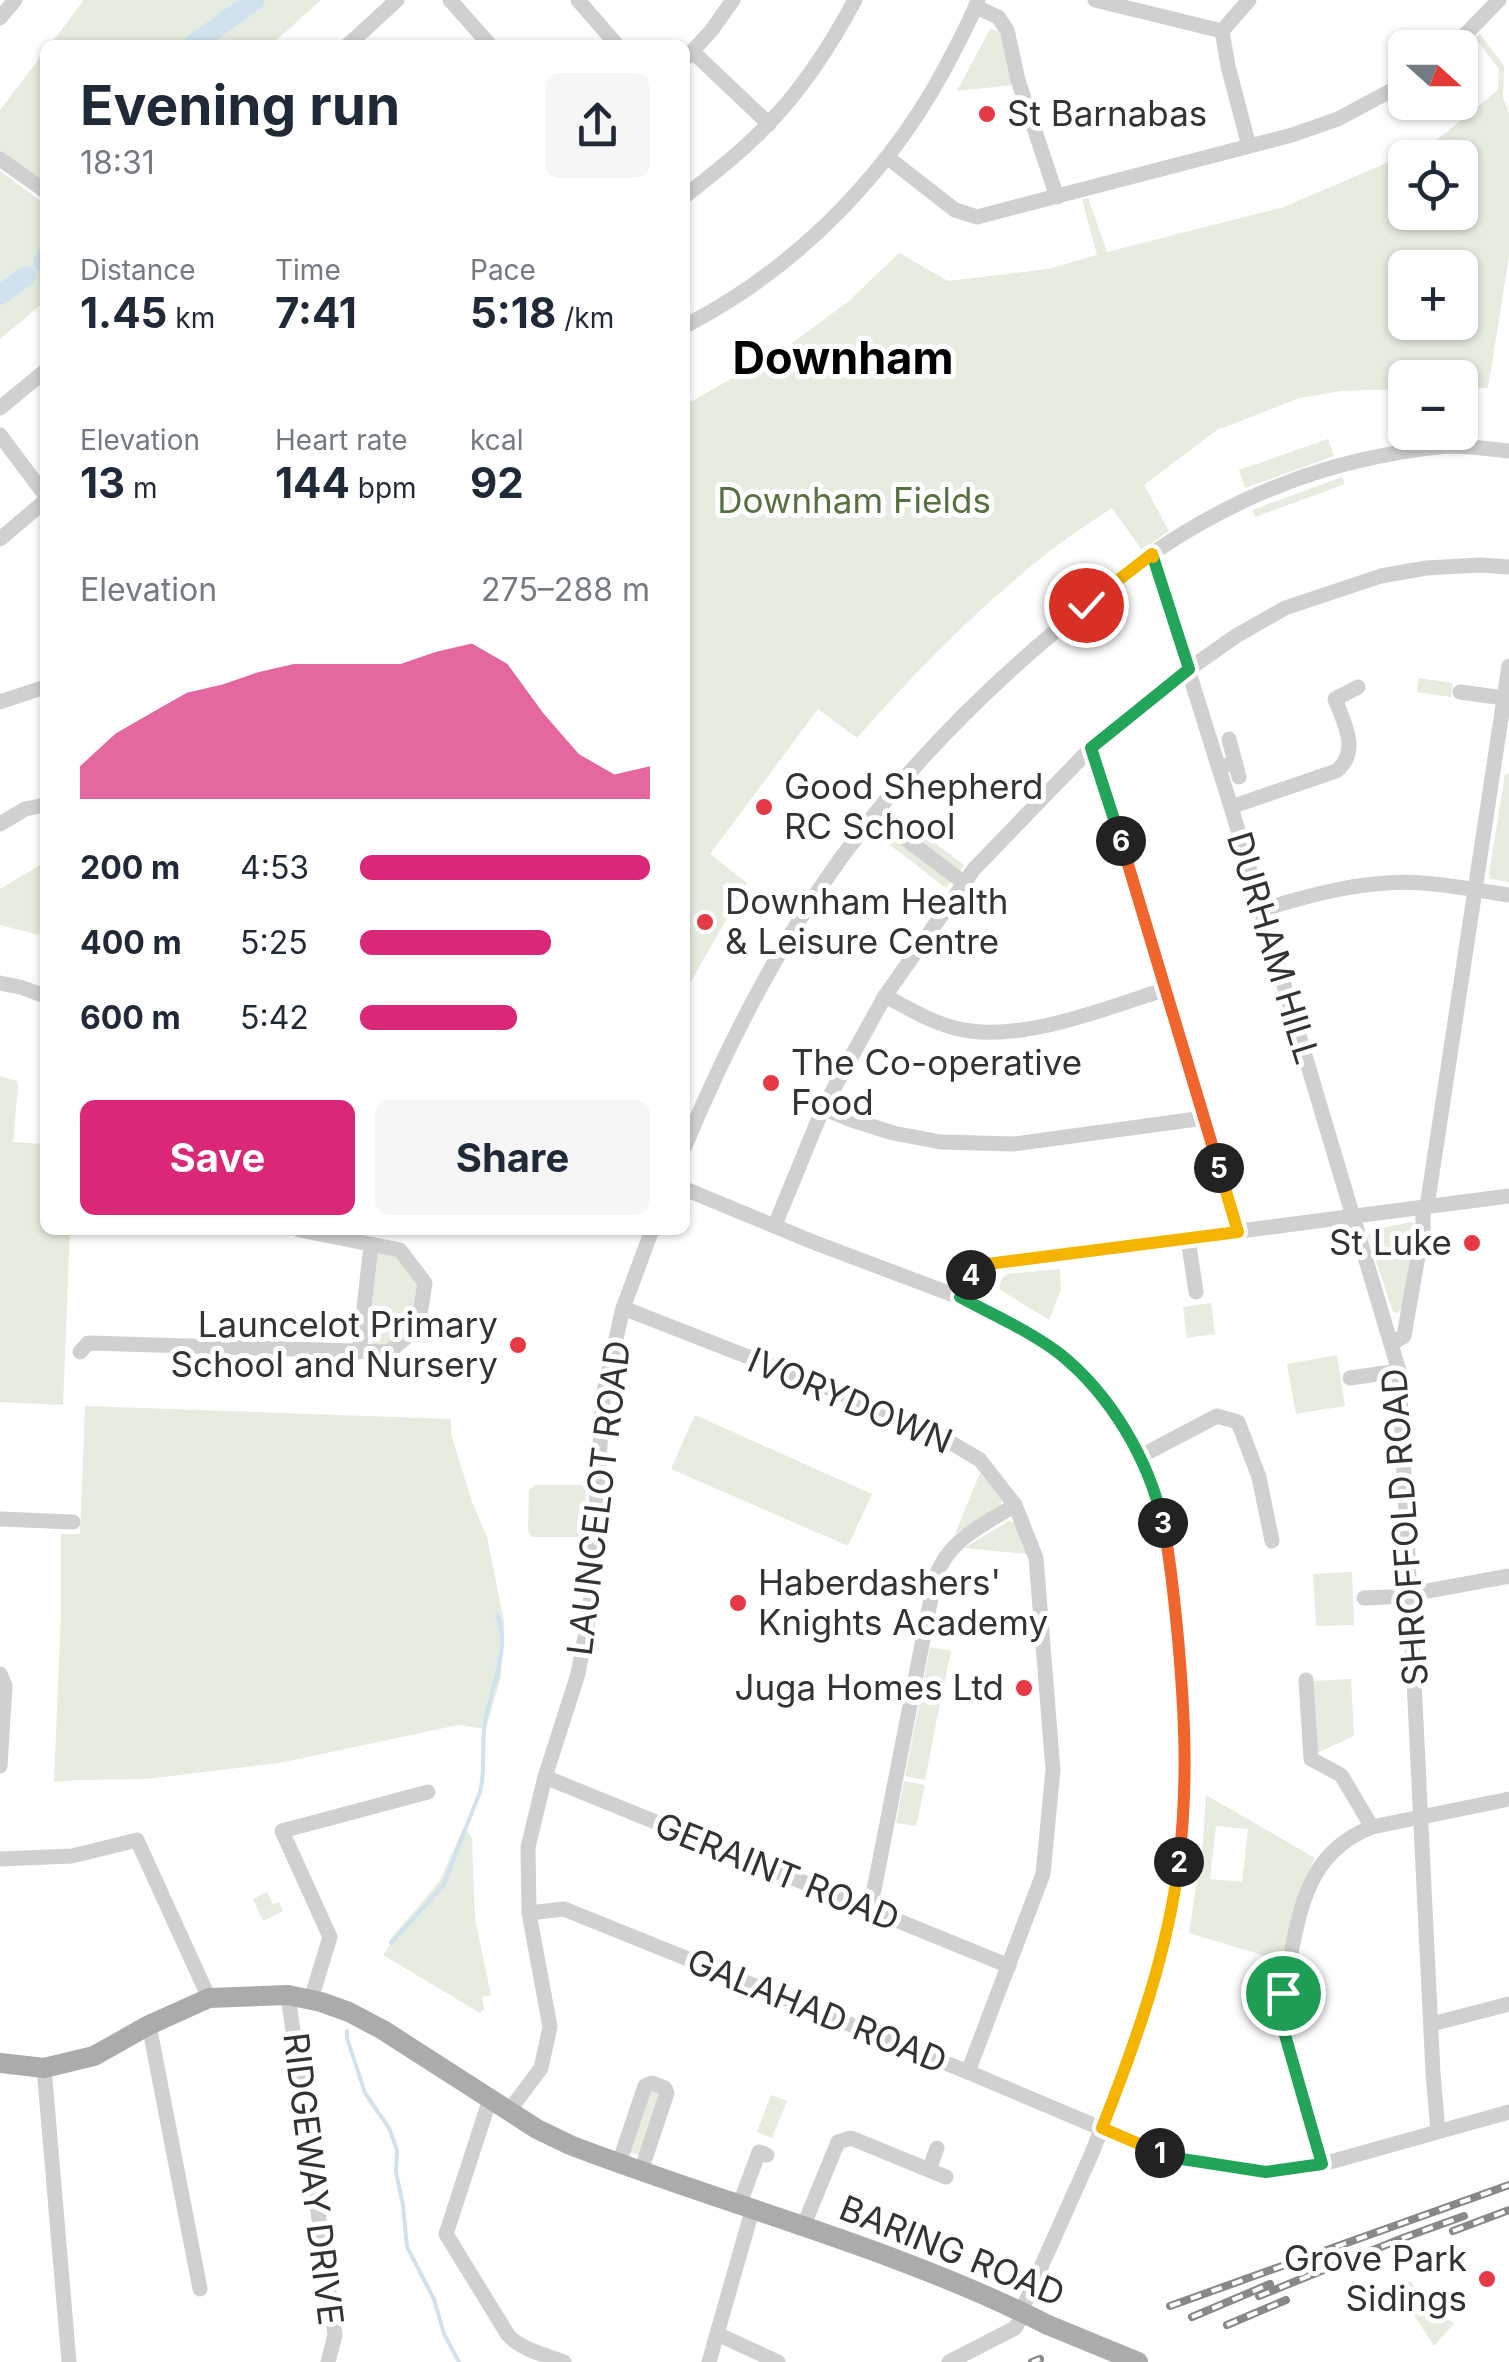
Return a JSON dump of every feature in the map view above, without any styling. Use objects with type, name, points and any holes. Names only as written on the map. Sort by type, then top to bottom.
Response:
[{"type":"main road","name":"BARING ROAD","points":[[209,1998],[288,1995],[349,2012],[570,2146],[951,2281],[1138,2362]]},
{"type":"main road","points":[[0,2063],[44,2068],[94,2056],[209,1998]]},
{"type":"street","points":[[0,18],[15,0]]},
{"type":"street","points":[[353,40],[396,0]]},
{"type":"street","points":[[450,0],[486,40]]},
{"type":"street","points":[[690,55],[733,0]]},
{"type":"street","points":[[690,192],[768,124],[827,48],[855,0]]},
{"type":"street","points":[[1095,0],[1222,31]]},
{"type":"street","points":[[1222,31],[1250,0]]},
{"type":"street","points":[[1470,30],[1499,0]]},
{"type":"street","points":[[690,323],[748,289],[795,253],[844,207],[888,157],[936,87],[977,3],[998,17],[1007,30],[1018,80],[1057,197]]},
{"type":"street","points":[[589,4],[614,40]]},
{"type":"street","points":[[1222,31],[1249,146]]},
{"type":"street","points":[[690,57],[768,124]]},
{"type":"street","points":[[888,157],[954,210],[986,216],[1338,119],[1388,92]]},
{"type":"street","points":[[0,159],[40,187]]},
{"type":"street","points":[[0,408],[40,376]]},
{"type":"street","points":[[0,435],[40,491]]},
{"type":"street","points":[[690,1134],[753,998],[818,891],[874,815],[933,746],[1006,672],[1086,605],[1152,554],[1223,510],[1306,476],[1361,459],[1455,446],[1509,451]]},
{"type":"street","points":[[0,539],[40,503]]},
{"type":"street","name":"DURHAM HILL","points":[[1152,554],[1392,1344]]},
{"type":"street","points":[[775,1225],[822,1108],[886,996],[974,870],[1091,748],[1189,669],[1286,608],[1381,576],[1480,564],[1509,567]]},
{"type":"street","name":"SHROFFOLD ROAD","points":[[1438,2131],[1399,1371],[1392,1344],[1404,1336],[1509,666]]},
{"type":"street","points":[[1318,708],[1358,688]]},
{"type":"street","points":[[0,702],[40,689]]},
{"type":"street","points":[[1460,692],[1504,698]]},
{"type":"street","points":[[1231,807],[1346,764],[1349,738],[1335,699]]},
{"type":"street","points":[[1219,768],[1237,769],[1229,740]]},
{"type":"street","points":[[1091,748],[1238,1232]]},
{"type":"street","points":[[0,824],[40,806]]},
{"type":"street","points":[[874,815],[964,883]]},
{"type":"street","points":[[1261,910],[1371,884],[1422,882],[1509,895]]},
{"type":"street","points":[[0,984],[40,995]]},
{"type":"street","points":[[886,996],[937,1023],[970,1031],[1010,1032],[1166,989]]},
{"type":"street","points":[[822,1108],[893,1133],[960,1143],[1014,1144],[1204,1118]]},
{"type":"street","points":[[690,1191],[960,1297],[1040,1341],[1078,1370],[1112,1413],[1140,1457],[1157,1496],[1170,1559],[1185,1717],[1186,1786],[1175,1896],[1163,1951],[1134,2046],[1102,2128],[1015,2328],[948,2362]]},
{"type":"street","points":[[960,1297],[968,1278],[980,1265],[1509,1196]]},
{"type":"street","points":[[80,1352],[88,1343],[389,1352],[418,1327],[425,1283],[400,1250],[324,1235]]},
{"type":"street","name":"LAUNCELOT ROAD","points":[[509,2111],[541,2068],[550,2027],[528,1913],[528,1847],[578,1674],[590,1610],[604,1396],[622,1308],[650,1235]]},
{"type":"street","points":[[1188,1239],[1196,1292]]},
{"type":"street","points":[[359,1352],[371,1245]]},
{"type":"street","name":"IVORYDOWN","points":[[622,1308],[918,1424],[980,1460],[1016,1505],[1036,1558],[1053,1770],[1043,1874],[968,2072]]},
{"type":"street","points":[[1350,1378],[1399,1371]]},
{"type":"street","points":[[1140,1457],[1217,1416],[1238,1422],[1259,1477],[1272,1541]]},
{"type":"street","points":[[870,1910],[935,1578],[954,1544],[1016,1505]]},
{"type":"street","points":[[0,1520],[74,1522]]},
{"type":"street","points":[[1364,1598],[1411,1595],[1509,1576]]},
{"type":"street","points":[[0,1674],[5,1686],[0,1766]]},
{"type":"street","points":[[1306,1680],[1310,1759],[1341,1775],[1372,1827]]},
{"type":"street","name":"GERAINT ROAD","points":[[545,1778],[1009,1966]]},
{"type":"street","points":[[310,1999],[330,1937],[282,1831],[428,1792]]},
{"type":"street","points":[[1322,2164],[1283,2028],[1283,1993],[1298,1922],[1314,1876],[1342,1842],[1372,1827],[1509,1799]]},
{"type":"street","points":[[0,1859],[72,1856],[137,1840],[209,1998]]},
{"type":"street","name":"GALAHAD ROAD","points":[[528,1913],[564,1909],[1169,2157],[1266,2172],[1322,2164],[1509,2112]]},
{"type":"street","name":"RIDGEWAY DRIVE","points":[[288,1995],[335,2336],[328,2362]]},
{"type":"street","points":[[1432,2024],[1509,2004]]},
{"type":"street","points":[[149,2026],[200,2289]]},
{"type":"street","points":[[44,2068],[69,2362]]},
{"type":"street","points":[[620,2163],[644,2086],[652,2083],[666,2088],[668,2093],[641,2171]]},
{"type":"street","points":[[490,2099],[446,2234],[508,2335],[564,2362]]},
{"type":"street","points":[[803,2227],[837,2138],[850,2138],[946,2178]]},
{"type":"street","points":[[929,2170],[936,2148]]},
{"type":"street","points":[[709,2362],[758,2152]]},
{"type":"street","points":[[718,2334],[778,2362]]},
{"type":"green space","points":[[84,0],[321,0],[277,40],[54,40]]},
{"type":"green space","points":[[990,29],[999,31],[1014,85],[957,91]]},
{"type":"green space","name":"Downham Fields","points":[[1480,34],[1504,66],[1503,98],[1509,113],[1509,257],[1488,388],[1478,388],[1478,360],[1388,360],[1388,390],[1341,391],[1300,398],[1217,430],[1144,485],[1169,531],[1142,550],[1112,508],[1049,551],[992,600],[857,738],[818,709],[710,854],[747,883],[690,983],[690,402],[784,349],[849,301],[899,253],[948,281],[1048,269],[1097,255],[1082,200],[1088,198],[1107,252],[1284,207],[1388,162],[1388,230],[1478,230],[1478,140],[1437,140],[1461,120],[1478,120],[1478,106],[1498,90],[1499,69],[1478,42]]},
{"type":"green space","points":[[40,58],[40,180],[0,151],[0,110]]},
{"type":"green space","points":[[0,171],[40,200],[40,305],[0,339]]},
{"type":"green space","points":[[1328,439],[1334,456],[1245,488],[1239,470]]},
{"type":"green space","points":[[1342,477],[1345,484],[1255,517],[1252,510]]},
{"type":"green space","points":[[1419,678],[1453,683],[1451,697],[1417,692]]},
{"type":"green space","points":[[1505,774],[1509,774],[1509,882],[1490,879],[1489,874]]},
{"type":"green space","points":[[891,810],[964,865],[959,872],[885,817]]},
{"type":"green space","points":[[879,824],[952,880],[946,888],[873,832]]},
{"type":"green space","points":[[40,865],[39,935],[0,925],[0,889]]},
{"type":"green space","points":[[0,1076],[17,1081],[18,1086],[13,1142],[40,1144],[40,1235],[70,1235],[63,1405],[0,1402]]},
{"type":"green space","points":[[1415,1223],[1402,1309],[1397,1313],[1393,1312],[1368,1236],[1373,1230]]},
{"type":"green space","points":[[379,1251],[396,1254],[419,1284],[412,1324],[385,1347],[373,1346],[368,1339]]},
{"type":"green space","points":[[1060,1269],[1061,1289],[1049,1320],[999,1289],[1002,1278],[1008,1274]]},
{"type":"green space","points":[[1211,1303],[1215,1334],[1187,1338],[1183,1307]]},
{"type":"green space","points":[[1337,1355],[1345,1406],[1296,1414],[1287,1364]]},
{"type":"green space","points":[[85,1406],[451,1419],[451,1434],[487,1537],[504,1622],[501,1676],[486,1729],[458,1725],[279,1763],[147,1779],[54,1782],[61,1534],[80,1534]]},
{"type":"green space","points":[[695,1415],[872,1494],[848,1546],[671,1469]]},
{"type":"green space","points":[[980,1473],[1002,1500],[1000,1506],[955,1534]]},
{"type":"green space","points":[[535,1485],[586,1488],[583,1537],[533,1537],[528,1531],[529,1490]]},
{"type":"green space","points":[[1009,1521],[1016,1523],[1027,1554],[964,1548]]},
{"type":"green space","points":[[1352,1572],[1354,1625],[1316,1626],[1313,1574]]},
{"type":"green space","points":[[930,1647],[951,1651],[942,1694],[922,1690]]},
{"type":"green space","points":[[1351,1679],[1354,1736],[1317,1753],[1313,1681]]},
{"type":"green space","points":[[921,1694],[941,1698],[925,1780],[905,1776]]},
{"type":"green space","points":[[904,1781],[925,1785],[916,1826],[896,1823]]},
{"type":"green space","points":[[1206,1795],[1315,1858],[1294,1908],[1282,1961],[1189,1933]],"holes":[[[1216,1826],[1248,1829],[1242,1882],[1210,1879]]]},
{"type":"green space","points":[[464,1827],[472,1838],[475,1919],[491,1995],[482,1997],[484,2009],[480,2013],[383,1955],[389,1941],[439,1882]]},
{"type":"green space","points":[[267,1892],[273,1904],[279,1902],[283,1911],[263,1921],[253,1899]]},
{"type":"green space","points":[[650,2087],[663,2091],[642,2156],[628,2152]]},
{"type":"green space","points":[[771,2095],[787,2101],[772,2138],[757,2132]]},
{"type":"green space","points":[[1411,2281],[1423,2304],[1454,2323],[1434,2346],[1406,2303],[1390,2296],[1357,2314],[1359,2301]]},
{"type":"waterway","points":[[200,40],[255,0]]},
{"type":"waterway","points":[[0,295],[26,276]]},
{"type":"waterway","points":[[391,1943],[443,1886],[480,1792],[485,1722],[501,1654],[497,1615]]},
{"type":"waterway","points":[[347,2031],[365,2093],[389,2128],[397,2150],[396,2172],[407,2247],[434,2299],[444,2334],[459,2362]]},
{"type":"railway","points":[[1170,2306],[1509,2185]]},
{"type":"railway","points":[[1453,2231],[1509,2210]]},
{"type":"railway","points":[[1259,2296],[1464,2216]]},
{"type":"railway","points":[[1192,2317],[1270,2284]]},
{"type":"railway","points":[[1227,2325],[1286,2300]]},
{"type":"railway","points":[[1032,2362],[1040,2359]]},
{"type":"place","name":"St Barnabas","points":[[987,114]]},
{"type":"place","name":"Good Shepherd RC School","points":[[764,807]]},
{"type":"place","name":"Downham Health & Leisure Centre","points":[[705,922]]},
{"type":"place","name":"The Co-operative Food","points":[[771,1083]]},
{"type":"place","name":"St Luke","points":[[1472,1243]]},
{"type":"place","name":"Launcelot Primary School and Nursery","points":[[518,1345]]},
{"type":"place","name":"Haberdashers' Knights Academy","points":[[738,1603]]},
{"type":"place","name":"Juga Homes Ltd","points":[[1024,1688]]},
{"type":"place","name":"Grove Park Sidings","points":[[1487,2279]]},
{"type":"district","name":"Downham","points":[[843,358]]},
{"type":"route","points":[[1086,605],[1152,554],[1188,664],[1189,669],[1091,748],[1238,1232],[980,1265],[968,1278],[960,1297],[1040,1341],[1078,1370],[1094,1388],[1129,1438],[1151,1480],[1170,1559],[1185,1717],[1186,1772],[1175,1896],[1151,1994],[1102,2128],[1169,2157],[1266,2172],[1322,2164],[1283,2028],[1283,1993]]}]
